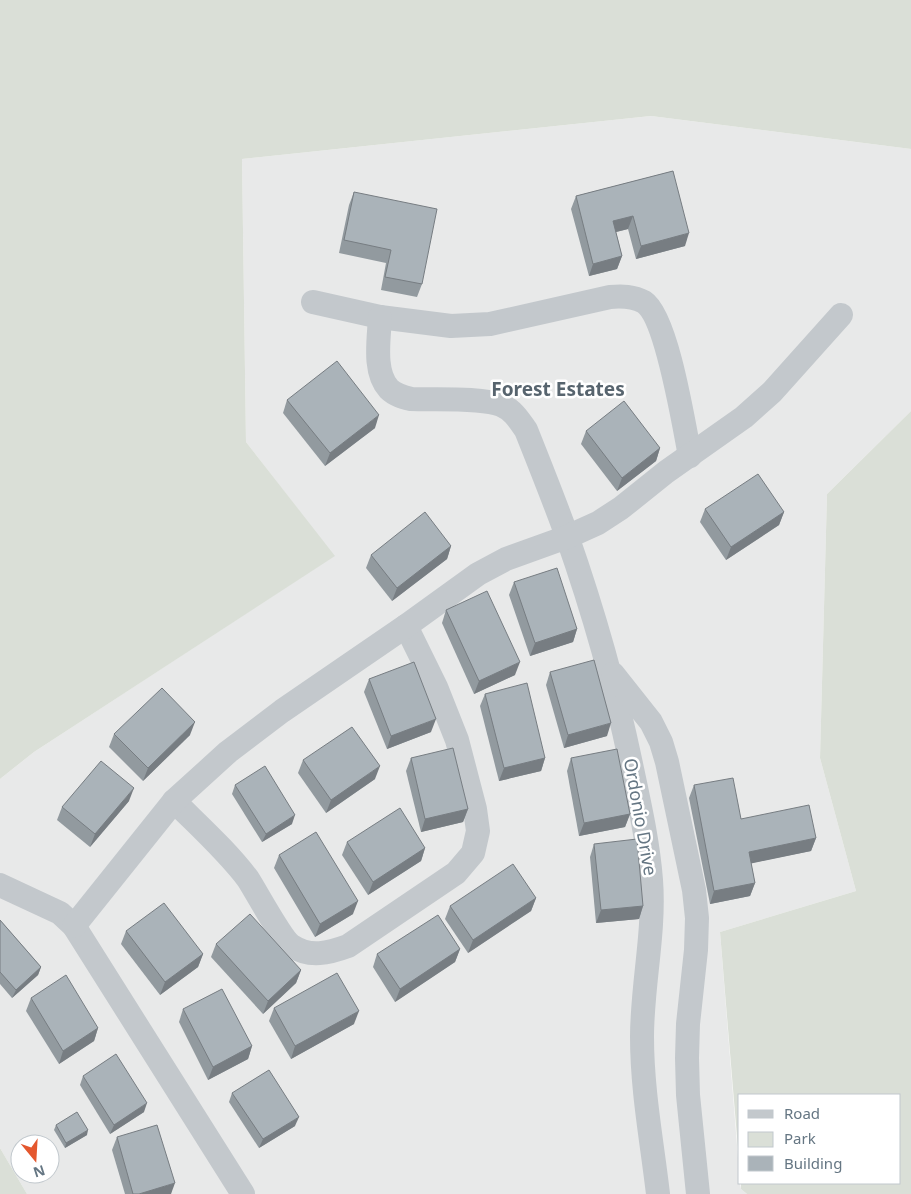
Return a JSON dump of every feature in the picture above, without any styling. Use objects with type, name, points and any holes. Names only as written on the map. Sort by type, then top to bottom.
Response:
[{"type":"street","points":[[313,302],[380,317],[451,326],[490,324],[610,297],[628,296],[645,303],[656,318],[667,346],[690,456]]},
{"type":"street","points":[[74,926],[174,800],[228,752],[282,711],[478,574],[506,559],[567,537],[598,523],[621,508],[644,489],[744,417],[772,392],[841,315]]},
{"type":"street","name":"Ordonio Drive","points":[[380,317],[379,367],[383,380],[390,390],[399,396],[410,399],[483,401],[501,405],[516,414],[526,430],[567,537],[609,669],[624,727],[646,838],[651,882],[651,926],[643,1004],[642,1038],[647,1108],[658,1194]]},
{"type":"street","points":[[174,800],[225,852],[247,879],[291,946],[307,953],[329,953],[348,946],[456,873],[473,853],[478,831],[475,808],[457,740],[436,687],[406,626]]},
{"type":"street","points":[[609,669],[651,722],[660,742],[667,762],[694,890],[697,918],[696,950],[690,992],[687,1058],[688,1095],[698,1194]]},
{"type":"street","points":[[0,885],[60,913],[74,926],[243,1194]]},
{"type":"shaded area","points":[[651,116],[911,149],[911,411],[827,494],[820,758],[856,891],[720,932],[738,1158],[738,1184],[740,1184],[741,1189],[747,1194],[27,1194],[21,1184],[60,1184],[60,1134],[10,1134],[10,1165],[0,1148],[0,779],[34,752],[334,556],[246,442],[242,159]]},
{"type":"green space","points":[[0,0],[911,0],[911,149],[651,116],[242,159],[246,442],[335,556],[34,752],[0,779]]},
{"type":"green space","points":[[911,411],[911,1194],[747,1194],[741,1189],[741,1184],[901,1184],[901,1094],[738,1094],[738,1149],[720,932],[856,891],[820,758],[827,494]]},
{"type":"green space","points":[[0,1148],[10,1165],[10,1184],[21,1184],[27,1194],[0,1194]]},
{"type":"building","points":[[673,171],[689,233],[641,246],[633,216],[613,221],[622,256],[593,264],[576,196]]},
{"type":"building","points":[[354,192],[437,209],[422,284],[385,277],[391,250],[344,240]]},
{"type":"building","points":[[337,361],[379,415],[330,453],[287,400]]},
{"type":"building","points":[[624,401],[660,448],[622,478],[586,431]]},
{"type":"building","points":[[758,474],[784,512],[731,547],[705,509]]},
{"type":"building","points":[[425,512],[451,546],[397,588],[371,555]]},
{"type":"building","points":[[557,568],[577,629],[535,643],[514,582]]},
{"type":"building","points":[[487,591],[520,662],[479,681],[446,610]]},
{"type":"building","points":[[594,660],[611,723],[568,735],[550,672]]},
{"type":"building","points":[[414,662],[436,719],[391,736],[369,679]]},
{"type":"building","points":[[527,683],[545,758],[504,768],[485,694]]},
{"type":"building","points":[[162,688],[195,722],[148,768],[114,734]]},
{"type":"building","points":[[352,727],[380,766],[331,800],[303,760]]},
{"type":"building","points":[[453,748],[468,809],[425,819],[411,758]]},
{"type":"building","points":[[617,749],[630,814],[584,823],[571,758]]},
{"type":"building","points":[[101,761],[134,788],[95,834],[62,807]]},
{"type":"building","points":[[265,766],[295,815],[266,834],[235,785]]},
{"type":"building","points":[[733,778],[741,819],[809,805],[816,838],[749,852],[755,883],[714,891],[694,785]]},
{"type":"building","points":[[400,808],[425,848],[373,882],[347,842]]},
{"type":"building","points":[[316,832],[358,901],[320,924],[279,855]]},
{"type":"building","points":[[637,839],[643,906],[601,910],[594,844]]},
{"type":"building","points":[[513,864],[536,898],[473,940],[450,906]]},
{"type":"building","points":[[164,903],[203,954],[165,982],[126,931]]},
{"type":"building","points":[[250,914],[301,970],[268,1001],[216,944]]},
{"type":"building","points":[[438,915],[460,949],[400,989],[377,954]]},
{"type":"building","points":[[0,920],[41,967],[16,990],[0,972]]},
{"type":"building","points":[[337,973],[359,1011],[295,1046],[274,1008]]},
{"type":"building","points":[[66,975],[98,1028],[63,1051],[31,998]]},
{"type":"building","points":[[222,989],[252,1046],[213,1067],[183,1009]]},
{"type":"building","points":[[116,1054],[147,1103],[114,1125],[83,1076]]},
{"type":"building","points":[[269,1070],[299,1117],[263,1139],[232,1093]]},
{"type":"building","points":[[77,1112],[88,1130],[66,1143],[56,1125]]},
{"type":"building","points":[[157,1125],[175,1183],[139,1194],[133,1194],[117,1137]]},
{"type":"district","name":"Forest Estates","points":[[558,389]]}]
